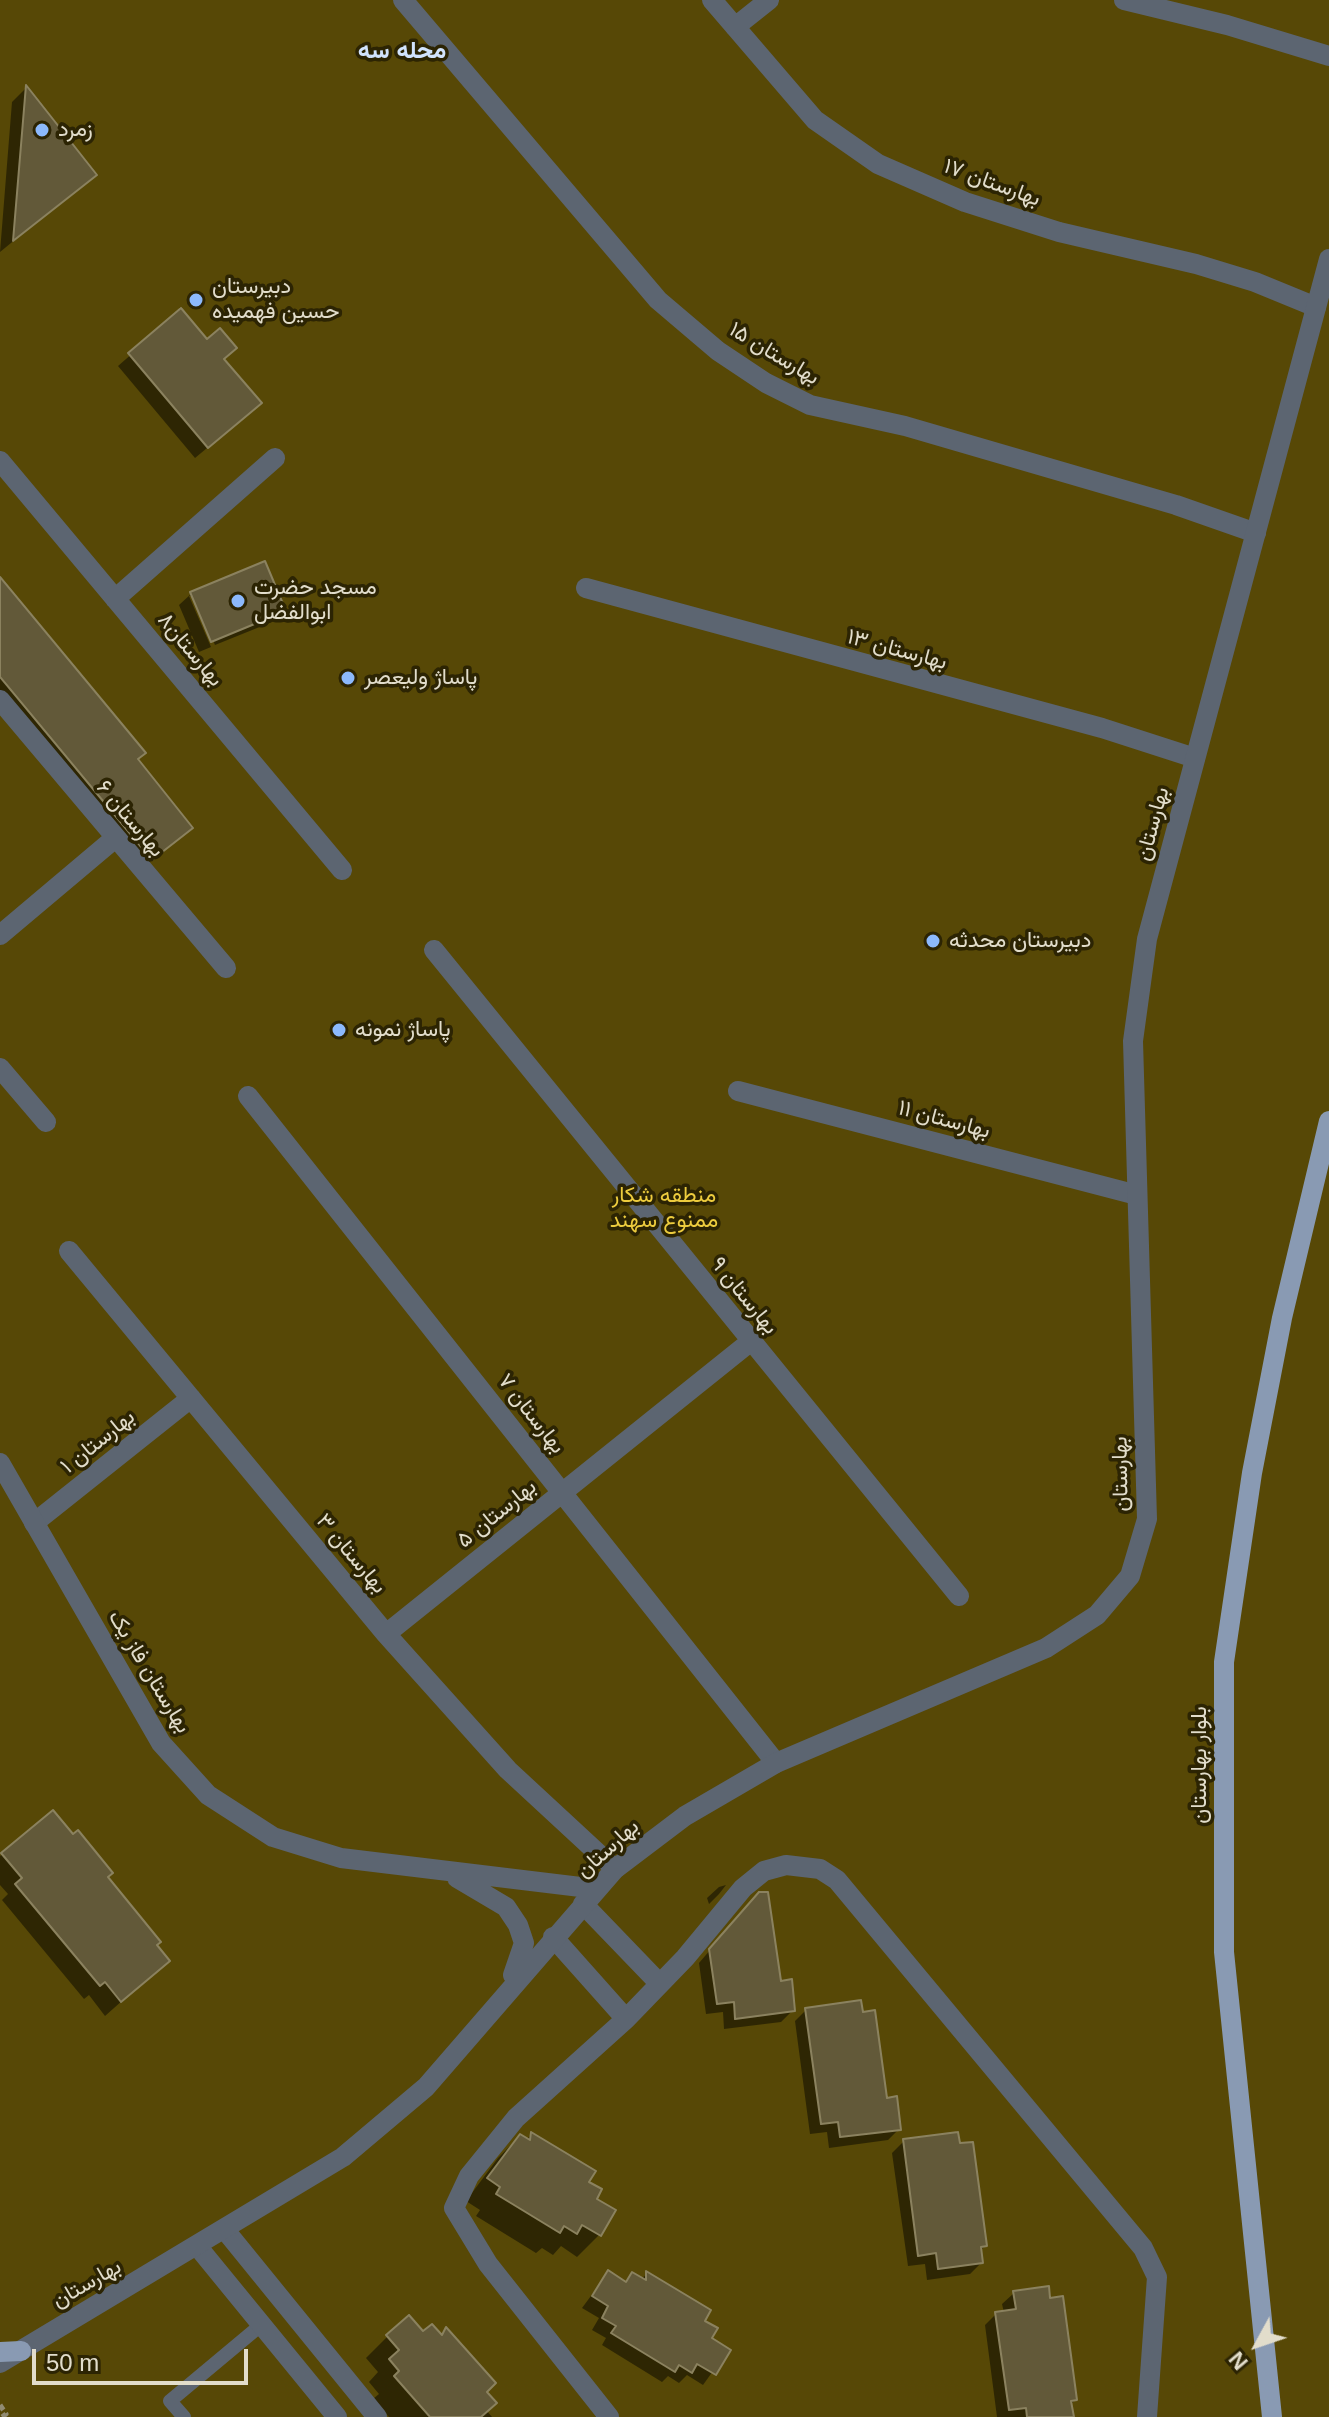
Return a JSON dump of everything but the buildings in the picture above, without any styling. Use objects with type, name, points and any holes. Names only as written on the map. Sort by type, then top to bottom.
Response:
[{"type":"main road","name":"بلوار بهارستان","points":[[1272,2417],[1224,1952],[1224,1662],[1252,1473],[1282,1318],[1329,1121]]},
{"type":"main road","points":[[0,2352],[21,2351]]},
{"type":"street","name":"بهارستان ۱۵","points":[[403,0],[658,300],[718,351],[766,383],[810,405],[905,426],[1176,505],[1256,533]]},
{"type":"street","name":"بهارستان ۱۷","points":[[712,0],[815,120],[878,164],[965,202],[1059,232],[1196,264],[1255,282],[1316,307]]},
{"type":"street","points":[[735,27],[769,0]]},
{"type":"street","points":[[1124,0],[1227,25],[1329,56]]},
{"type":"street","name":"بهارستان","points":[[0,2363],[198,2247],[343,2157],[426,2087],[615,1869],[697,1808],[776,1763],[1046,1648],[1097,1615],[1130,1576],[1147,1519],[1133,1041],[1147,939],[1329,259]]},
{"type":"street","points":[[115,599],[275,458]]},
{"type":"street","name":"بهارستان۸","points":[[0,461],[342,870]]},
{"type":"street","name":"بهارستان ۱۳","points":[[586,588],[1102,728],[1195,758]]},
{"type":"street","name":"بهارستان ۶","points":[[0,700],[114,839],[226,968]]},
{"type":"street","points":[[0,935],[114,839]]},
{"type":"street","name":"بهارستان ۹","points":[[434,950],[959,1596]]},
{"type":"street","points":[[0,1068],[46,1122]]},
{"type":"street","name":"بهارستان ۱۱","points":[[738,1091],[1137,1195]]},
{"type":"street","name":"بهارستان ۷","points":[[248,1096],[776,1763]]},
{"type":"street","name":"بهارستان ۳","points":[[69,1251],[386,1634],[508,1770],[615,1869]]},
{"type":"street","name":"بهارستان ۵","points":[[386,1634],[750,1342]]},
{"type":"street","name":"بهارستان ۱","points":[[34,1523],[191,1398]]},
{"type":"street","name":"بهارستان فاز یک","points":[[0,1463],[161,1743],[208,1795],[273,1837],[341,1858],[443,1871],[590,1896]]},
{"type":"street","points":[[609,2417],[488,2264],[454,2208],[469,2176],[516,2118],[626,2019],[743,1888],[764,1871],[786,1865],[820,1869],[837,1880],[1152,2262],[1157,2277],[1147,2417]]},
{"type":"street","points":[[443,1871],[492,1896],[506,1907],[518,1925],[524,1943],[502,1999]]},
{"type":"street","points":[[590,1896],[660,1984]]},
{"type":"street","points":[[553,1937],[626,2019]]},
{"type":"street","points":[[225,2230],[377,2417]]},
{"type":"street","points":[[198,2247],[337,2417]]},
{"type":"lane","points":[[184,2417],[170,2401],[261,2325]]},
{"type":"path","points":[[0,2405],[6,2414],[2,2417]]},
{"type":"green space","name":"منطقه شکار ممنوع سهند","points":[[0,0],[1329,0],[1329,2417],[0,2417]]},
{"type":"place","name":"زمرد","points":[[42,130]]},
{"type":"place","name":"دبیرستان حسین فهمیده","points":[[196,300]]},
{"type":"place","name":"مسجد حضرت ابوالفضل","points":[[238,601]]},
{"type":"place","name":"پاساژ ولیعصر","points":[[348,678]]},
{"type":"place","name":"دبیرستان محدثه","points":[[933,941]]},
{"type":"place","name":"پاساژ نمونه","points":[[339,1030]]},
{"type":"district","name":"محله سه","points":[[402,51]]}]
